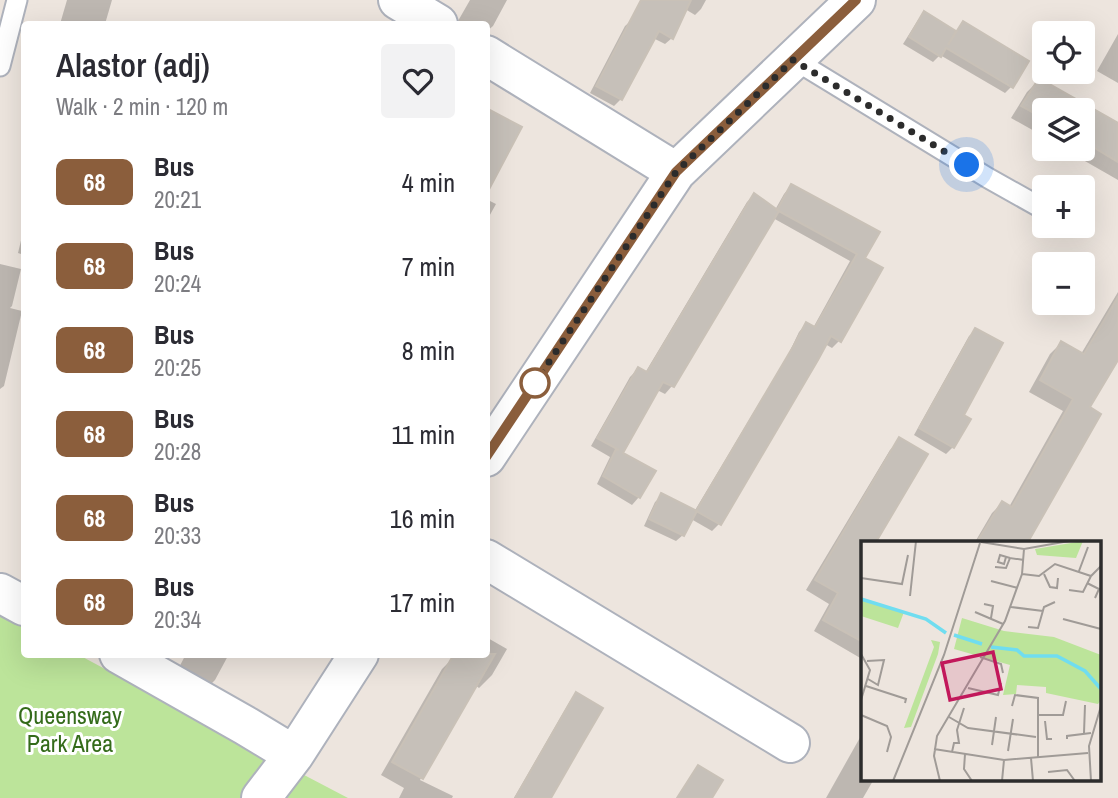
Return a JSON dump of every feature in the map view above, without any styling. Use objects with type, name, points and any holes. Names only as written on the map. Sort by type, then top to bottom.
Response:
[{"type":"street","points":[[490,451],[676,172],[856,0]]},
{"type":"street","points":[[404,1],[434,21]]},
{"type":"street","points":[[490,57],[676,172]]},
{"type":"street","points":[[490,561],[790,743]]},
{"type":"street","points":[[0,593],[21,604]]},
{"type":"street","points":[[130,658],[294,755]]},
{"type":"street","points":[[261,798],[294,755],[356,658]]},
{"type":"lane","points":[[0,66],[17,0]]},
{"type":"lane","points":[[793,60],[1032,202]]},
{"type":"green space","name":"Queensway Park Area","points":[[0,611],[21,623],[21,658],[85,658],[348,798],[0,798]]},
{"type":"building","points":[[641,0],[691,0],[673,39],[659,31],[622,100],[596,86]]},
{"type":"building","points":[[924,11],[956,31],[948,45],[963,21],[1029,61],[1013,88],[946,48],[941,57],[909,37]]},
{"type":"building","points":[[1035,84],[1050,84],[1074,98],[1032,98],[1032,112],[1021,106]]},
{"type":"building","points":[[490,110],[522,127],[490,187]]},
{"type":"building","points":[[1095,110],[1118,123],[1118,162],[1095,148]]},
{"type":"building","points":[[791,184],[880,232],[865,258],[883,268],[841,342],[831,336],[721,525],[696,511],[806,322],[815,327],[857,254],[777,210]]},
{"type":"building","points":[[754,193],[779,211],[674,387],[663,382],[623,453],[656,471],[640,498],[603,476],[616,449],[619,450],[597,438],[638,367],[647,372]]},
{"type":"building","points":[[1118,297],[1118,360],[1090,407],[1101,414],[1029,541],[978,541],[1002,501],[1012,507],[1073,399],[1040,380],[1061,341],[1084,354]]},
{"type":"building","points":[[975,328],[1003,343],[964,415],[971,419],[954,448],[919,428]]},
{"type":"building","points":[[899,437],[928,454],[877,541],[861,541],[861,641],[823,620],[838,593],[815,580]]},
{"type":"building","points":[[661,493],[697,511],[684,536],[649,519]]},
{"type":"building","points":[[490,654],[495,654],[423,779],[392,762],[452,658],[490,658]]},
{"type":"building","points":[[576,692],[603,708],[551,798],[515,798]]},
{"type":"building","points":[[698,765],[723,780],[712,798],[677,798]]},
{"type":"bus line","name":"68","points":[[490,451],[676,172],[856,0]]},
{"type":"route","points":[[535,383],[676,172],[793,60],[967,165]]}]
